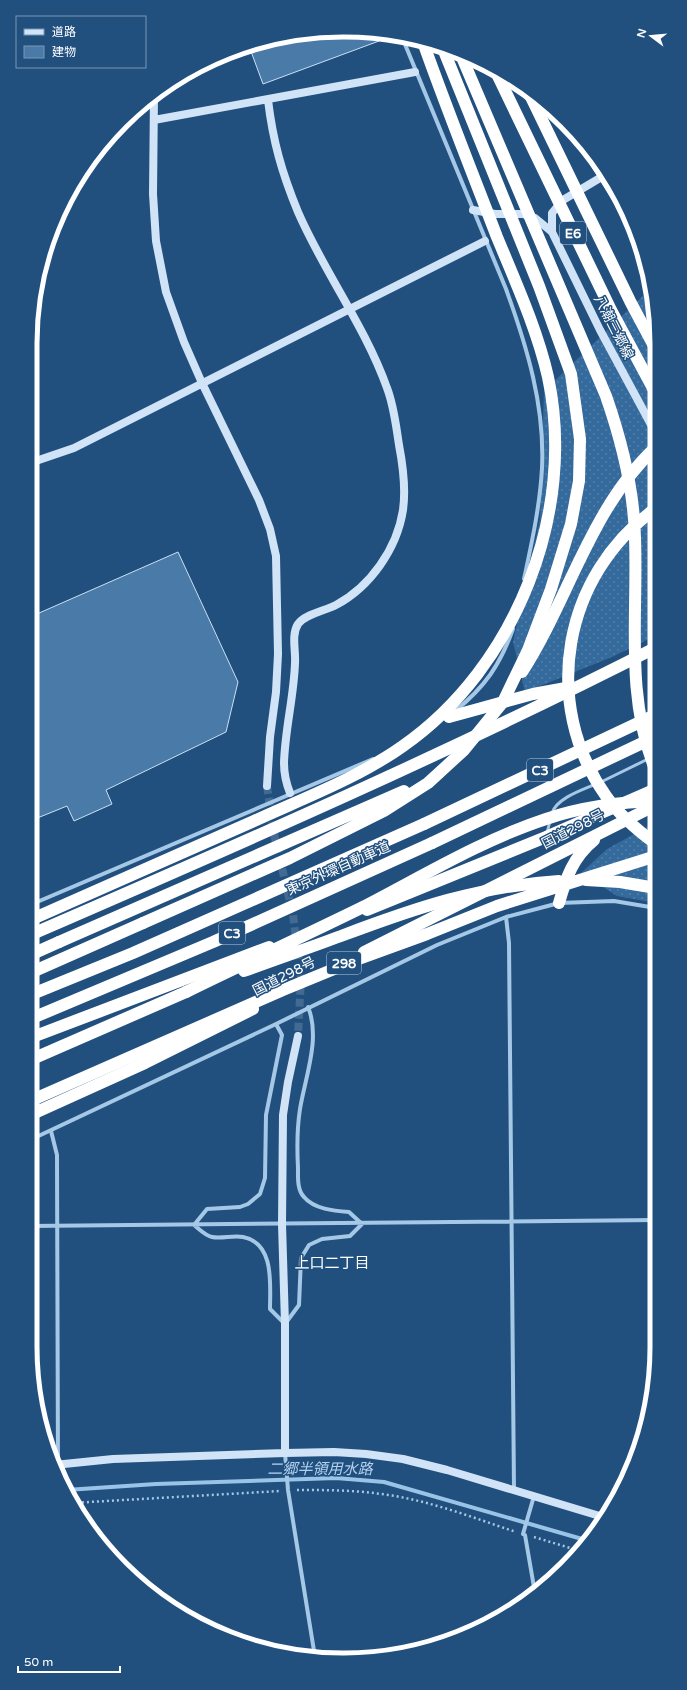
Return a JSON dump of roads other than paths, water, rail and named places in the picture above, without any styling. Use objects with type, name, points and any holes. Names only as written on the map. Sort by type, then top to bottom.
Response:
[{"type":"highway","points":[[37,917],[287,806],[383,759],[421,733],[470,682],[499,643],[522,602],[546,530],[554,478],[554,429],[548,379],[534,328],[424,47]]},
{"type":"highway","points":[[445,54],[564,352],[571,374],[579,418],[579,481],[571,524],[536,631],[503,702]]},
{"type":"highway","points":[[464,61],[606,396],[623,448],[634,510],[635,676],[637,702],[645,742],[650,754]]},
{"type":"highway","name":"E6","points":[[500,80],[607,303],[650,384]]},
{"type":"highway","name":"E6","points":[[534,103],[631,303],[650,338]]},
{"type":"highway","points":[[37,970],[290,858],[384,811],[428,783],[464,750],[503,702],[539,643],[612,500],[636,468],[650,453]]},
{"type":"highway","points":[[650,513],[616,544],[597,570],[584,595],[571,639],[568,681],[570,702],[577,736],[586,762],[596,780],[619,812],[650,839]]},
{"type":"highway","points":[[37,932],[371,784],[583,685],[650,651]]},
{"type":"highway","points":[[449,717],[534,694],[583,685]]},
{"type":"highway","name":"東京外環自動車道","points":[[37,992],[133,953],[424,824],[650,717]]},
{"type":"highway","points":[[37,952],[398,795],[438,769],[483,728]]},
{"type":"highway","name":"東京外環自動車道","points":[[37,1016],[213,942],[432,843],[650,739]]},
{"type":"highway","points":[[37,1036],[379,905],[546,837],[650,792]]},
{"type":"highway","points":[[37,1057],[186,992],[266,952],[350,913],[465,854],[528,825],[585,808],[619,803],[650,801]]},
{"type":"highway","name":"国道298号","points":[[37,1112],[145,1063],[650,808]]},
{"type":"highway","points":[[559,903],[568,873],[576,858],[586,846],[610,827]]},
{"type":"highway","points":[[37,1098],[283,990],[361,958],[497,906],[650,858]]},
{"type":"highway","points":[[186,992],[387,918],[446,900],[494,888],[519,884],[582,880],[620,882],[650,887]]},
{"type":"highway","points":[[37,1062],[54,1051]]},
{"type":"street","points":[[37,902],[376,757],[449,717],[473,697],[497,668],[506,648],[514,627],[528,560],[542,467],[540,417],[527,350],[506,289],[404,43]]},
{"type":"street","points":[[154,120],[415,72]]},
{"type":"street","points":[[268,100],[272,134],[282,170],[299,213],[377,361],[388,390],[400,453],[404,487],[402,511],[394,540],[386,556],[370,578],[353,594],[336,605],[306,617],[298,624],[295,634],[294,692],[284,764],[286,782],[290,793]]},
{"type":"street","points":[[154,102],[153,194],[156,241],[166,292],[184,342],[202,383],[259,500],[270,529],[276,556],[278,654],[267,786]]},
{"type":"street","name":"八潮三郷線","points":[[552,232],[552,213],[563,200],[601,177]]},
{"type":"street","name":"八潮三郷線","points":[[473,210],[495,214],[523,214],[535,218],[552,232],[600,330],[650,423]]},
{"type":"street","points":[[37,458],[74,448],[202,383],[350,311],[485,241]]},
{"type":"street","points":[[37,1137],[276,1024],[437,944],[506,917],[559,903],[614,902],[650,907]]},
{"type":"street","points":[[506,917],[509,943],[510,1221],[514,1491]]},
{"type":"street","points":[[308,1007],[313,1020],[311,1047],[300,1112],[297,1151],[300,1191],[303,1197],[313,1204],[331,1210],[349,1212],[362,1224]]},
{"type":"street","points":[[194,1225],[207,1209],[240,1207],[248,1204],[260,1194],[265,1178],[266,1115],[282,1035],[276,1024]]},
{"type":"street","points":[[298,1036],[288,1082],[283,1115],[282,1224],[285,1324],[285,1453],[288,1490],[313,1651]]},
{"type":"street","points":[[51,1131],[57,1155],[56,1453]]},
{"type":"street","points":[[37,1226],[650,1220]]},
{"type":"street","points":[[285,1324],[299,1305],[301,1258],[309,1245],[322,1239],[350,1236],[362,1224]]},
{"type":"street","points":[[194,1225],[211,1237],[244,1237],[258,1244],[266,1256],[270,1271],[270,1309],[285,1324]]},
{"type":"street","points":[[60,1464],[113,1459],[334,1452],[403,1460],[447,1470],[599,1516]]},
{"type":"street","points":[[534,1496],[524,1534],[534,1587]]},
{"type":"lane","points":[[546,837],[554,808],[571,796],[650,759]]},
{"type":"waterway","name":"二郷半領用水路","points":[[73,1490],[156,1484],[336,1478],[384,1482],[582,1539]]},
{"type":"tunnel","points":[[267,786],[274,834],[293,915],[301,978],[298,1036]]},
{"type":"district","name":"上口二丁目","points":[[332,1263]]}]
